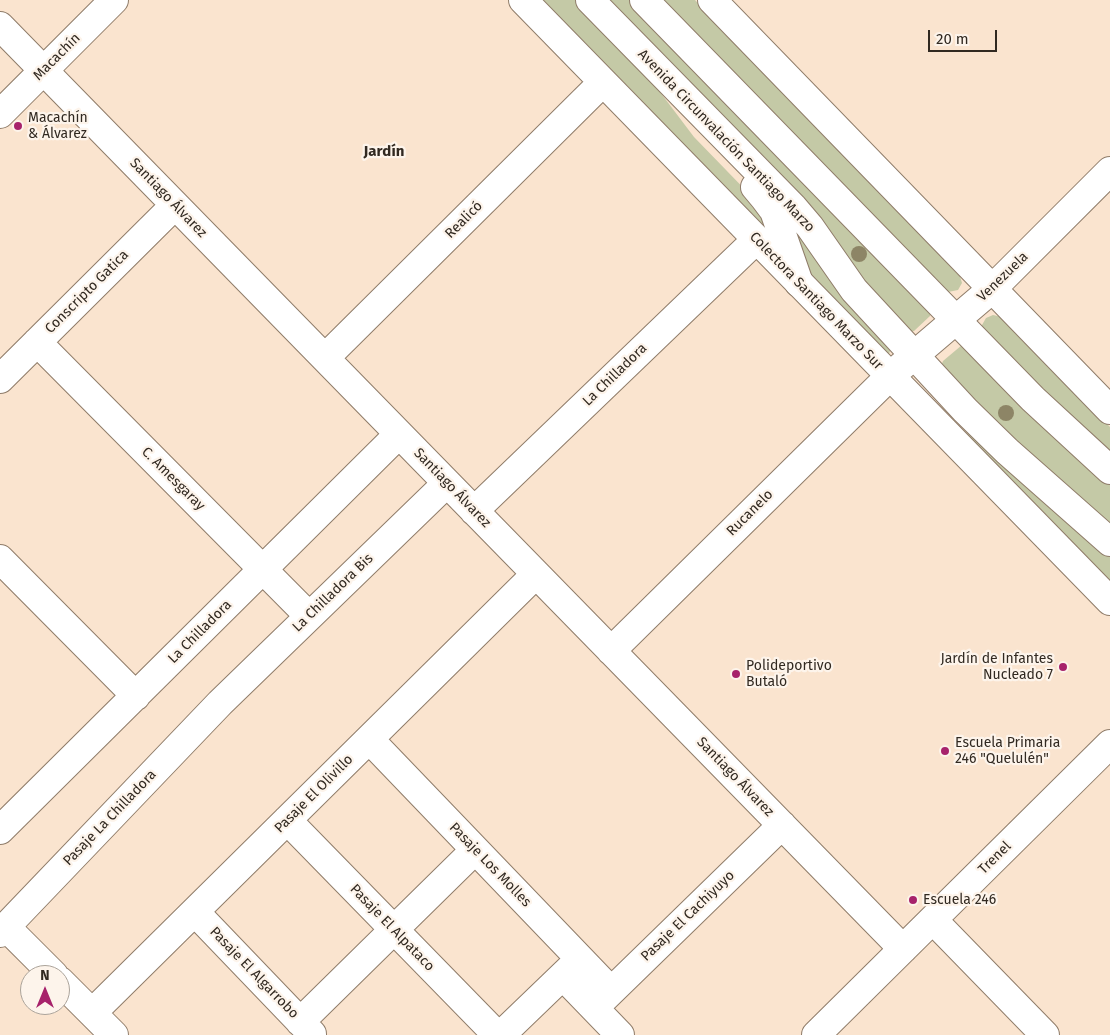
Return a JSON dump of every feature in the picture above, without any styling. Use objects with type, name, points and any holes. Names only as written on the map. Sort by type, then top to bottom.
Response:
[{"type":"street","name":"Macachín","points":[[0,114],[114,0]]},
{"type":"street","name":"Colectora Santiago Marzo Sur","points":[[523,0],[1110,601]]},
{"type":"street","name":"Avenida Circunvalación Santiago Marzo","points":[[590,0],[793,207],[810,227],[857,294],[965,410],[996,441],[1110,542]]},
{"type":"street","points":[[644,0],[1046,412],[1110,470]]},
{"type":"street","points":[[712,0],[1110,410]]},
{"type":"street","name":"Santiago Álvarez","points":[[0,26],[903,949]]},
{"type":"street","name":"Realicó","points":[[325,358],[603,82]]},
{"type":"street","points":[[672,83],[696,124],[770,205],[780,227],[799,283]]},
{"type":"street","name":"Venezuela","points":[[890,376],[992,289],[1110,171]]},
{"type":"street","name":"Conscripto Gatica","points":[[0,379],[175,205]]},
{"type":"street","name":"La Chilladora","points":[[474,511],[757,239]]},
{"type":"street","name":"C. Amesgaray","points":[[37,342],[309,616]]},
{"type":"street","name":"Rucanelo","points":[[611,651],[890,376]]},
{"type":"street","name":"La Chilladora","points":[[0,830],[399,434]]},
{"type":"street","name":"La Chilladora Bis","points":[[220,703],[447,483]]},
{"type":"street","points":[[0,559],[136,696]]},
{"type":"street","name":"Pasaje El Olivillo","points":[[92,1013],[536,574]]},
{"type":"street","name":"Pasaje La Chilladora","points":[[3,930],[220,703]]},
{"type":"street","name":"Pasaje Los Molles","points":[[369,739],[475,850],[572,968],[602,999],[620,1035]]},
{"type":"street","name":"Trenel","points":[[816,1035],[1110,744]]},
{"type":"street","name":"Pasaje El Alpataco","points":[[287,820],[497,1035]]},
{"type":"street","name":"Pasaje El Cachiyuyo","points":[[602,999],[782,825]]},
{"type":"street","points":[[307,1028],[394,930],[475,850]]},
{"type":"street","name":"Pasaje El Algarrobo","points":[[195,912],[307,1028]]},
{"type":"street","points":[[933,920],[1045,1035]]},
{"type":"street","points":[[3,930],[43,965]]},
{"type":"street","points":[[501,1035],[572,968]]},
{"type":"street","points":[[70,991],[114,1035]]},
{"type":"green space","points":[[536,0],[576,0],[638,63],[694,137],[759,204],[775,239]]},
{"type":"green space","points":[[606,0],[629,0],[931,309],[930,316],[914,331],[909,332]]},
{"type":"green space","points":[[659,0],[695,0],[959,273],[962,283],[958,290],[948,292]]},
{"type":"green space","points":[[793,227],[891,348],[889,354],[887,355],[812,278]]},
{"type":"green space","points":[[993,315],[1002,317],[1110,427],[1110,456],[982,330],[982,325],[986,318]]},
{"type":"green space","points":[[962,345],[1037,419],[1110,485],[1110,528],[989,417],[941,366],[943,361]]},
{"type":"green space","points":[[951,419],[1110,557],[1110,588]]},
{"type":"place","name":"Macachín & Álvarez","points":[[18,126]]},
{"type":"place","name":"Jardín de Infantes Nucleado 7","points":[[1063,667]]},
{"type":"place","name":"Polideportivo Butaló","points":[[736,674]]},
{"type":"place","name":"Escuela Primaria 246 \"Quelulén\"","points":[[945,751]]},
{"type":"place","name":"Escuela 246","points":[[913,900]]},
{"type":"district","name":"Jardín","points":[[384,152]]}]
